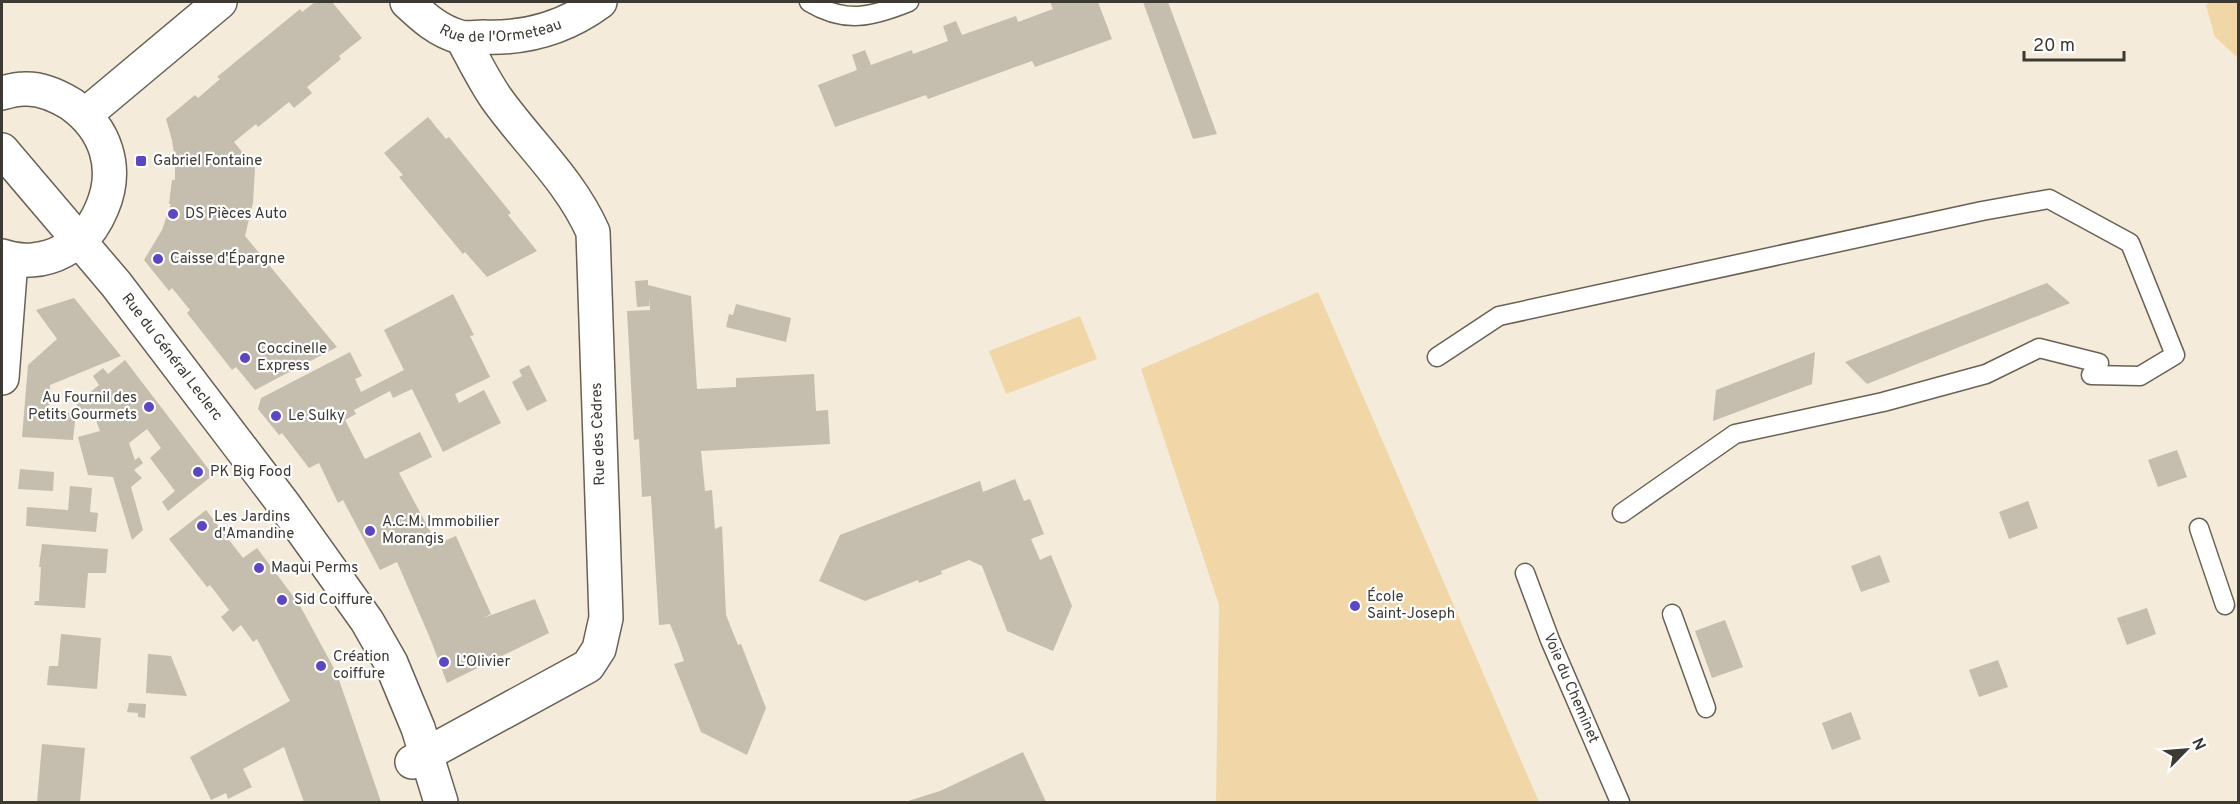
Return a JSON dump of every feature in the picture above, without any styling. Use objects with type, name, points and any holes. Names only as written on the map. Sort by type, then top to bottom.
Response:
[{"type":"street","points":[[86,115],[220,2]]},
{"type":"street","name":"Rue de l'Ormeteau","points":[[407,2],[431,25],[462,38],[500,38],[549,29],[581,15],[600,2]]},
{"type":"street","name":"Rue des Cèdres","points":[[420,758],[588,666],[599,649],[606,618],[593,232],[584,210],[565,182],[496,97],[462,38]]},
{"type":"street","points":[[2,93],[25,88],[58,96],[86,115],[102,138],[110,166],[108,194],[97,221],[80,241],[55,255],[29,261],[6,258],[2,378]]},
{"type":"street","name":"Rue du Général Leclerc","points":[[2,150],[116,284],[285,506],[333,574],[399,728],[420,758],[441,802]]},
{"type":"street","name":"Rue du Général Leclerc","points":[[420,758],[422,802]]},
{"type":"lane","points":[[809,2],[823,10],[857,17],[874,14],[909,2]]},
{"type":"lane","points":[[1437,357],[1499,315],[1971,213],[2049,199],[2130,243],[2175,355],[2140,376],[2095,369],[2039,348],[1986,374],[1883,402],[1735,434],[1622,513]]},
{"type":"lane","points":[[2199,528],[2224,605]]},
{"type":"lane","name":"Voie du Cheminet","points":[[1524,573],[1550,640],[1620,802]]},
{"type":"lane","points":[[1672,614],[1706,708]]},
{"type":"shaded area","points":[[2209,2],[2238,2],[2238,58],[2215,37],[2206,5]]},
{"type":"shaded area","points":[[1318,292],[1539,802],[1216,802],[1219,605],[1141,369]]},
{"type":"shaded area","points":[[1080,316],[1097,359],[1006,394],[989,351]]},
{"type":"building","points":[[315,2],[332,2],[362,38],[339,56],[341,59],[307,87],[312,93],[294,108],[289,102],[258,127],[256,124],[234,142],[255,168],[253,203],[245,236],[337,347],[255,390],[236,367],[232,370],[187,313],[190,310],[172,288],[169,291],[144,260],[162,230],[171,204],[169,204],[172,180],[175,180],[175,160],[166,119],[195,95],[198,98],[220,79],[217,77],[300,9],[302,12]]},
{"type":"building","points":[[1050,2],[1098,2],[1112,39],[1035,67],[1032,61],[928,99],[926,95],[835,127],[818,85],[857,70],[852,55],[865,50],[871,65],[912,50],[913,54],[948,41],[943,26],[956,21],[962,35],[1016,16],[1018,22],[1053,9]]},
{"type":"building","points":[[1143,2],[1168,2],[1217,134],[1193,139]]},
{"type":"building","points":[[428,117],[446,139],[449,137],[511,213],[508,215],[537,251],[487,277],[465,252],[463,254],[399,177],[403,175],[384,153]]},
{"type":"building","points":[[648,280],[648,285],[691,296],[697,389],[736,387],[736,378],[814,374],[816,411],[828,410],[830,444],[701,451],[705,491],[712,490],[715,529],[722,526],[726,615],[738,645],[741,644],[766,708],[747,755],[701,732],[674,664],[684,661],[678,644],[670,624],[659,625],[651,496],[642,497],[639,439],[634,440],[627,311],[650,310],[649,297],[649,306],[637,307],[635,281]]},
{"type":"building","points":[[2047,283],[2070,303],[1867,384],[1845,362]]},
{"type":"building","points":[[453,294],[474,335],[470,336],[490,377],[455,394],[459,403],[484,390],[501,423],[443,452],[412,389],[393,398],[390,391],[354,410],[356,414],[345,420],[365,459],[420,432],[432,457],[399,473],[437,544],[456,536],[491,614],[483,618],[535,599],[549,633],[447,683],[397,562],[380,570],[343,500],[338,503],[319,463],[309,468],[282,433],[279,435],[258,409],[261,398],[350,352],[362,376],[355,379],[361,392],[404,370],[384,330]]},
{"type":"building","points":[[74,298],[121,356],[50,385],[49,411],[76,413],[73,440],[22,437],[28,365],[57,339],[36,310]]},
{"type":"building","points":[[736,304],[791,318],[786,342],[726,327],[729,314],[733,315]]},
{"type":"building","points":[[1815,352],[1812,384],[1713,421],[1716,390]]},
{"type":"building","points":[[125,360],[213,475],[168,511],[162,502],[175,491],[150,458],[161,448],[147,429],[129,443],[135,460],[139,457],[143,463],[134,470],[142,478],[131,487],[143,530],[132,540],[113,477],[88,475],[78,437],[100,431],[94,415],[82,413],[76,404],[99,385],[93,376],[103,368],[108,374]]},
{"type":"building","points":[[529,365],[547,401],[527,411],[512,382],[522,376],[519,370]]},
{"type":"building","points":[[2177,450],[2187,477],[2158,487],[2148,460]]},
{"type":"building","points":[[20,469],[54,472],[53,491],[18,489]]},
{"type":"building","points":[[1015,479],[1024,501],[1030,499],[1044,534],[1031,539],[1040,560],[1051,555],[1072,606],[1053,651],[1007,631],[982,566],[969,560],[941,571],[942,574],[919,583],[918,580],[865,601],[819,581],[840,535],[980,481],[983,492]]},
{"type":"building","points":[[70,486],[92,488],[90,512],[98,513],[96,532],[26,526],[27,507],[68,510]]},
{"type":"building","points":[[2028,501],[2038,528],[2009,539],[1999,512]]},
{"type":"building","points":[[206,510],[243,558],[257,548],[299,604],[337,674],[381,802],[304,802],[284,747],[243,769],[252,787],[228,799],[226,793],[211,800],[190,757],[290,701],[257,639],[253,642],[241,625],[233,632],[221,617],[229,610],[210,585],[207,587],[169,539]]},
{"type":"building","points":[[42,544],[108,549],[106,573],[88,573],[85,608],[34,605],[35,601],[39,601]]},
{"type":"building","points":[[1880,555],[1890,582],[1861,592],[1851,566]]},
{"type":"building","points":[[2147,608],[2156,634],[2127,645],[2117,618]]},
{"type":"building","points":[[1725,620],[1743,667],[1712,678],[1695,631]]},
{"type":"building","points":[[61,634],[101,638],[97,689],[47,685],[49,666],[58,666]]},
{"type":"building","points":[[148,654],[171,656],[187,696],[146,693]]},
{"type":"building","points":[[1998,660],[2008,687],[1979,697],[1969,670]]},
{"type":"building","points":[[129,703],[146,704],[145,718],[138,717],[138,713],[127,712]]},
{"type":"building","points":[[1851,712],[1861,739],[1832,750],[1822,723]]},
{"type":"building","points":[[42,744],[85,748],[80,802],[37,802]]},
{"type":"building","points":[[1023,752],[1046,802],[905,802],[940,791]]},
{"type":"place","name":"Gabriel Fontaine","points":[[141,161]]},
{"type":"place","name":"DS Pièces Auto","points":[[173,214]]},
{"type":"place","name":"Caisse d'Épargne","points":[[158,259]]},
{"type":"place","name":"Coccinelle Express","points":[[245,358]]},
{"type":"place","name":"Au Fournil des Petits Gourmets","points":[[149,407]]},
{"type":"place","name":"Le Sulky","points":[[276,416]]},
{"type":"place","name":"PK Big Food","points":[[198,472]]},
{"type":"place","name":"Les Jardins d'Amandine","points":[[202,526]]},
{"type":"place","name":"A.C.M. Immobilier Morangis","points":[[370,531]]},
{"type":"place","name":"Maqui Perms","points":[[259,568]]},
{"type":"place","name":"Sid Coiffure","points":[[282,600]]},
{"type":"place","name":"École Saint-Joseph","points":[[1355,606]]},
{"type":"place","name":"L’Olivier","points":[[444,662]]},
{"type":"place","name":"Création coiffure","points":[[321,666]]}]
